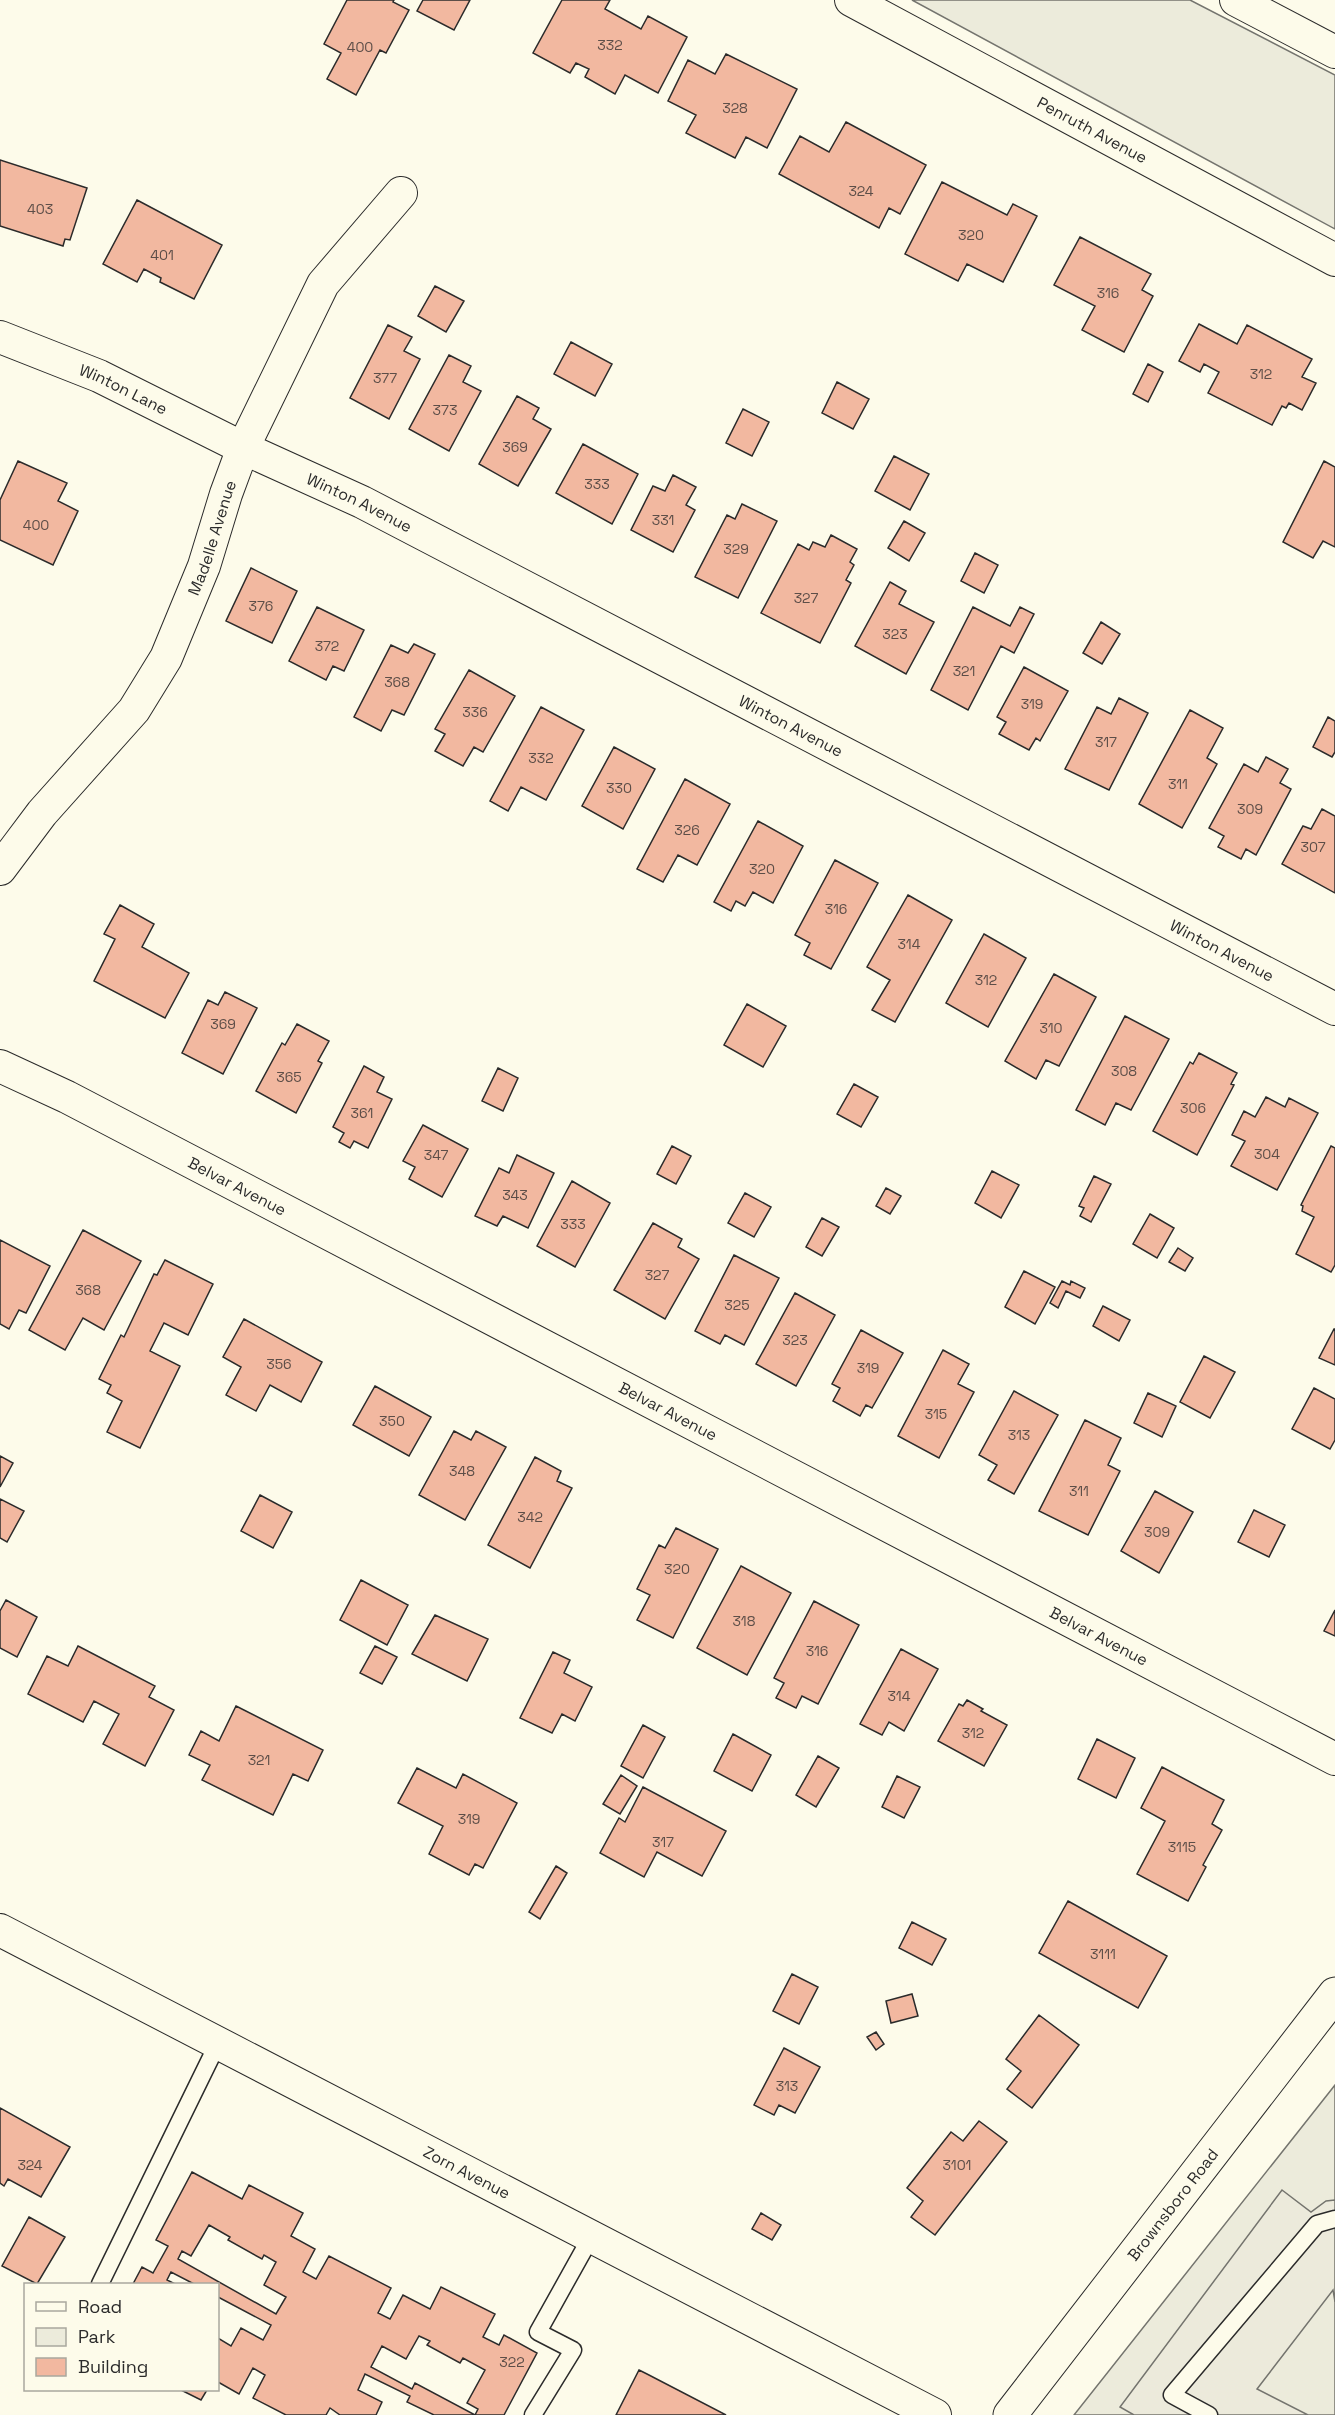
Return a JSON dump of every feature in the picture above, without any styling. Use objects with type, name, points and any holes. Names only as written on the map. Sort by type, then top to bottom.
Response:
[{"type":"main road","name":"Brownsboro Road","points":[[1010,2415],[1335,1994]]},
{"type":"street","name":"Penruth Avenue","points":[[851,0],[1335,260]]},
{"type":"street","points":[[1236,0],[1335,52]]},
{"type":"street","name":"Madelle Avenue","points":[[0,869],[42,813],[134,710],[166,658],[204,566],[225,494],[243,448],[323,284],[401,193]]},
{"type":"street","name":"Winton Lane","points":[[0,337],[99,376],[243,448]]},
{"type":"street","name":"Winton Avenue","points":[[243,448],[362,502],[1335,1009]]},
{"type":"street","name":"Belvar Avenue","points":[[0,1066],[67,1097],[1335,1759]]},
{"type":"street","name":"Zorn Avenue","points":[[0,1930],[935,2415]]},
{"type":"lane","points":[[100,2283],[218,2043]]},
{"type":"lane","points":[[1209,2415],[1172,2395],[1317,2224],[1335,2219]]},
{"type":"lane","points":[[533,2415],[573,2350],[538,2332],[591,2236]]},
{"type":"green space","points":[[912,0],[1190,0],[1335,75],[1335,229]]},
{"type":"green space","points":[[1335,2085],[1335,2415],[1074,2415]]},
{"type":"shaded area","points":[[1282,2190],[1311,2212],[1326,2201],[1335,2200],[1335,2302],[1333,2290],[1257,2389],[1308,2415],[1134,2415],[1120,2407]]},
{"type":"building","points":[[347,0],[394,0],[393,2],[409,10],[386,53],[380,50],[356,95],[327,79],[341,53],[324,44]]},
{"type":"building","points":[[423,0],[470,0],[454,30],[417,11]]},
{"type":"building","points":[[562,0],[610,0],[605,9],[641,29],[648,16],[687,37],[658,93],[625,75],[615,94],[585,77],[589,69],[576,63],[570,73],[533,53]]},
{"type":"building","points":[[726,54],[797,89],[767,148],[746,137],[735,158],[686,133],[696,115],[668,101],[688,60],[715,74]]},
{"type":"building","points":[[846,122],[926,165],[900,214],[889,208],[879,228],[779,174],[800,136],[829,152]]},
{"type":"building","points":[[0,160],[87,188],[70,240],[65,239],[63,246],[0,226]]},
{"type":"building","points":[[942,182],[1007,215],[1013,204],[1037,216],[1003,282],[967,264],[958,281],[905,254]]},
{"type":"building","points":[[137,200],[222,245],[194,299],[160,282],[161,278],[144,269],[137,282],[103,264]]},
{"type":"building","points":[[1080,237],[1151,274],[1142,290],[1153,296],[1124,352],[1082,330],[1095,306],[1054,285]]},
{"type":"building","points":[[435,286],[464,301],[446,332],[418,316]]},
{"type":"building","points":[[1199,324],[1237,344],[1247,325],[1312,359],[1302,377],[1316,383],[1302,410],[1289,403],[1286,408],[1282,406],[1272,425],[1208,393],[1219,372],[1204,364],[1200,372],[1179,361]]},
{"type":"building","points":[[388,325],[412,337],[404,351],[420,359],[389,419],[350,398]]},
{"type":"building","points":[[571,342],[612,364],[595,396],[554,374]]},
{"type":"building","points":[[449,355],[471,366],[463,382],[481,391],[449,451],[409,429]]},
{"type":"building","points":[[1148,364],[1163,372],[1148,402],[1133,394]]},
{"type":"building","points":[[837,382],[869,399],[853,429],[822,413]]},
{"type":"building","points":[[517,396],[539,408],[533,419],[551,429],[518,486],[479,464]]},
{"type":"building","points":[[743,409],[769,422],[752,456],[726,443]]},
{"type":"building","points":[[583,444],[638,474],[612,524],[556,493]]},
{"type":"building","points":[[894,456],[929,474],[910,510],[875,491]]},
{"type":"building","points":[[18,461],[67,483],[58,501],[78,511],[53,565],[0,540],[0,500]]},
{"type":"building","points":[[1324,461],[1335,467],[1335,547],[1323,541],[1313,558],[1283,542]]},
{"type":"building","points":[[673,475],[696,487],[686,505],[695,510],[673,552],[631,530],[653,486],[665,491]]},
{"type":"building","points":[[742,504],[777,521],[738,598],[695,577],[727,515],[735,519]]},
{"type":"building","points":[[904,521],[925,533],[909,561],[888,548]]},
{"type":"building","points":[[831,535],[857,549],[850,562],[854,565],[846,580],[851,583],[820,643],[761,613],[798,544],[809,550],[813,542],[825,547]]},
{"type":"building","points":[[975,553],[998,565],[984,593],[961,581]]},
{"type":"building","points":[[251,568],[297,591],[272,643],[226,621]]},
{"type":"building","points":[[890,582],[906,591],[899,604],[934,622],[906,674],[855,646]]},
{"type":"building","points":[[317,607],[364,630],[344,671],[333,666],[326,680],[289,661]]},
{"type":"building","points":[[973,607],[1010,626],[1020,607],[1034,614],[1014,653],[1001,646],[968,710],[931,690]]},
{"type":"building","points":[[1101,622],[1120,634],[1102,664],[1083,653]]},
{"type":"building","points":[[414,644],[435,654],[404,715],[392,710],[381,731],[354,717],[391,645],[408,653]]},
{"type":"building","points":[[1024,667],[1068,691],[1040,741],[1036,738],[1029,750],[999,734],[1006,722],[997,717]]},
{"type":"building","points":[[469,670],[515,696],[483,752],[474,747],[463,766],[435,751],[445,734],[435,729]]},
{"type":"building","points":[[1119,698],[1148,713],[1109,790],[1065,769],[1097,707],[1111,714]]},
{"type":"building","points":[[541,707],[584,730],[546,800],[521,787],[508,811],[490,801]]},
{"type":"building","points":[[1190,710],[1223,728],[1207,758],[1217,764],[1182,828],[1139,804]]},
{"type":"building","points":[[1328,717],[1335,721],[1335,752],[1332,757],[1313,747]]},
{"type":"building","points":[[614,747],[655,769],[623,829],[582,806]]},
{"type":"building","points":[[1266,757],[1288,769],[1280,783],[1291,789],[1256,855],[1246,849],[1241,859],[1218,847],[1224,836],[1209,828],[1244,764],[1258,772]]},
{"type":"building","points":[[685,779],[730,804],[697,865],[678,855],[663,882],[637,869]]},
{"type":"building","points":[[1322,809],[1335,816],[1335,893],[1282,864],[1303,826],[1311,829]]},
{"type":"building","points":[[758,821],[803,846],[773,903],[753,892],[745,906],[736,901],[731,911],[714,902]]},
{"type":"building","points":[[835,860],[878,883],[831,969],[804,955],[810,943],[795,935]]},
{"type":"building","points":[[908,895],[952,920],[895,1022],[872,1010],[890,980],[867,967]]},
{"type":"building","points":[[120,905],[154,924],[142,947],[189,973],[165,1018],[94,981],[115,939],[104,934]]},
{"type":"building","points":[[984,934],[1026,958],[988,1027],[946,1003]]},
{"type":"building","points":[[1054,974],[1096,997],[1059,1066],[1046,1060],[1036,1079],[1005,1061]]},
{"type":"building","points":[[225,992],[257,1008],[223,1074],[182,1053],[208,1000],[218,1005]]},
{"type":"building","points":[[747,1004],[786,1026],[763,1067],[724,1045]]},
{"type":"building","points":[[1125,1016],[1169,1039],[1131,1110],[1116,1103],[1105,1125],[1076,1110]]},
{"type":"building","points":[[297,1024],[329,1041],[318,1061],[322,1063],[296,1113],[256,1091],[282,1043],[285,1045]]},
{"type":"building","points":[[1199,1053],[1237,1073],[1231,1084],[1234,1085],[1197,1155],[1153,1131],[1190,1062],[1193,1064]]},
{"type":"building","points":[[364,1066],[384,1077],[377,1092],[392,1099],[368,1148],[354,1141],[350,1148],[339,1142],[344,1133],[333,1127]]},
{"type":"building","points":[[498,1068],[518,1078],[503,1111],[482,1101]]},
{"type":"building","points":[[854,1084],[878,1097],[861,1127],[837,1114]]},
{"type":"building","points":[[1266,1097],[1285,1107],[1289,1098],[1318,1113],[1277,1190],[1231,1166],[1245,1141],[1232,1135],[1244,1111],[1255,1117]]},
{"type":"building","points":[[423,1125],[468,1149],[442,1197],[409,1179],[415,1167],[403,1161]]},
{"type":"building","points":[[672,1146],[691,1156],[676,1184],[657,1174]]},
{"type":"building","points":[[1331,1146],[1335,1148],[1335,1265],[1331,1272],[1296,1254],[1314,1217],[1302,1211],[1303,1206],[1301,1205]]},
{"type":"building","points":[[517,1155],[554,1173],[528,1228],[503,1216],[497,1226],[475,1216],[499,1168],[509,1173]]},
{"type":"building","points":[[992,1171],[1019,1185],[1001,1218],[975,1203]]},
{"type":"building","points":[[1094,1176],[1111,1184],[1091,1222],[1080,1216],[1084,1208],[1079,1206]]},
{"type":"building","points":[[572,1181],[610,1203],[575,1267],[537,1246]]},
{"type":"building","points":[[886,1188],[901,1196],[890,1214],[876,1206]]},
{"type":"building","points":[[745,1193],[771,1207],[754,1237],[728,1223]]},
{"type":"building","points":[[1150,1214],[1174,1228],[1157,1258],[1133,1244]]},
{"type":"building","points":[[822,1218],[839,1227],[822,1256],[806,1247]]},
{"type":"building","points":[[653,1223],[682,1239],[678,1247],[699,1259],[665,1319],[614,1290]]},
{"type":"building","points":[[83,1230],[141,1261],[104,1330],[83,1318],[65,1350],[29,1330]]},
{"type":"building","points":[[0,1240],[50,1266],[26,1313],[19,1310],[9,1329],[0,1324]]},
{"type":"building","points":[[1178,1248],[1193,1258],[1185,1271],[1169,1262]]},
{"type":"building","points":[[734,1255],[779,1278],[744,1345],[725,1335],[720,1344],[695,1331]]},
{"type":"building","points":[[165,1260],[213,1284],[188,1335],[164,1323],[150,1351],[180,1366],[140,1448],[107,1432],[122,1401],[107,1393],[111,1385],[99,1379],[121,1335],[124,1337],[154,1274],[157,1275]]},
{"type":"building","points":[[1024,1271],[1055,1287],[1035,1324],[1005,1307]]},
{"type":"building","points":[[1062,1281],[1070,1285],[1071,1281],[1085,1288],[1080,1298],[1066,1291],[1058,1308],[1050,1303]]},
{"type":"building","points":[[795,1293],[835,1315],[796,1386],[756,1364]]},
{"type":"building","points":[[1103,1306],[1130,1320],[1119,1341],[1093,1326]]},
{"type":"building","points":[[244,1319],[322,1362],[301,1402],[270,1385],[256,1411],[226,1395],[241,1367],[223,1357]]},
{"type":"building","points":[[1335,1329],[1335,1365],[1319,1358]]},
{"type":"building","points":[[861,1330],[903,1353],[872,1408],[866,1405],[860,1416],[833,1401],[840,1388],[832,1384]]},
{"type":"building","points":[[943,1350],[969,1364],[958,1384],[974,1392],[939,1458],[898,1436]]},
{"type":"building","points":[[1204,1356],[1235,1372],[1210,1418],[1180,1402]]},
{"type":"building","points":[[375,1386],[431,1417],[409,1456],[353,1425]]},
{"type":"building","points":[[1314,1388],[1335,1399],[1335,1440],[1330,1449],[1292,1429]]},
{"type":"building","points":[[1014,1391],[1058,1415],[1014,1494],[988,1480],[997,1465],[979,1455]]},
{"type":"building","points":[[1148,1393],[1176,1406],[1162,1437],[1134,1423]]},
{"type":"building","points":[[1085,1420],[1121,1438],[1108,1465],[1120,1471],[1088,1535],[1039,1511]]},
{"type":"building","points":[[454,1431],[471,1440],[476,1431],[506,1447],[465,1520],[419,1495]]},
{"type":"building","points":[[0,1456],[13,1463],[0,1487]]},
{"type":"building","points":[[535,1457],[561,1471],[557,1481],[572,1488],[530,1568],[488,1545]]},
{"type":"building","points":[[1155,1491],[1193,1512],[1159,1573],[1121,1551]]},
{"type":"building","points":[[260,1495],[292,1512],[273,1548],[241,1531]]},
{"type":"building","points":[[0,1499],[24,1511],[7,1542],[0,1538]]},
{"type":"building","points":[[1254,1510],[1285,1525],[1269,1557],[1238,1542]]},
{"type":"building","points":[[676,1528],[718,1549],[673,1638],[637,1620],[650,1595],[637,1589],[659,1545],[665,1548]]},
{"type":"building","points":[[741,1566],[791,1593],[747,1675],[697,1648]]},
{"type":"building","points":[[361,1580],[408,1605],[387,1645],[340,1620]]},
{"type":"building","points":[[6,1600],[37,1617],[17,1657],[0,1648],[0,1611]]},
{"type":"building","points":[[814,1601],[859,1625],[818,1704],[802,1696],[796,1708],[776,1698],[784,1683],[774,1678]]},
{"type":"building","points":[[1335,1610],[1335,1636],[1324,1631]]},
{"type":"building","points":[[435,1615],[488,1639],[467,1681],[412,1654]]},
{"type":"building","points":[[78,1646],[155,1686],[149,1697],[174,1710],[145,1766],[103,1744],[119,1714],[94,1701],[83,1722],[28,1694],[47,1656],[68,1666]]},
{"type":"building","points":[[375,1646],[397,1657],[382,1684],[360,1673]]},
{"type":"building","points":[[901,1649],[938,1669],[904,1731],[889,1722],[882,1735],[860,1724]]},
{"type":"building","points":[[553,1652],[570,1660],[564,1673],[592,1687],[575,1721],[562,1714],[552,1733],[520,1718]]},
{"type":"building","points":[[967,1700],[983,1709],[981,1711],[1007,1725],[984,1766],[938,1741],[959,1704],[963,1706]]},
{"type":"building","points":[[236,1706],[323,1750],[308,1781],[293,1774],[273,1815],[202,1780],[210,1765],[189,1755],[201,1731],[219,1741]]},
{"type":"building","points":[[643,1725],[665,1737],[643,1778],[621,1766]]},
{"type":"building","points":[[733,1734],[771,1755],[752,1791],[714,1771]]},
{"type":"building","points":[[1097,1739],[1135,1758],[1116,1798],[1078,1779]]},
{"type":"building","points":[[818,1756],[839,1768],[816,1807],[796,1795]]},
{"type":"building","points":[[1162,1767],[1224,1800],[1212,1824],[1222,1830],[1203,1865],[1206,1867],[1188,1901],[1137,1874],[1165,1821],[1141,1808]]},
{"type":"building","points":[[417,1768],[456,1788],[463,1774],[517,1803],[483,1868],[475,1864],[469,1875],[429,1854],[443,1826],[398,1803]]},
{"type":"building","points":[[621,1775],[637,1786],[620,1814],[603,1804]]},
{"type":"building","points":[[897,1776],[920,1787],[904,1818],[882,1807]]},
{"type":"building","points":[[643,1787],[726,1831],[702,1876],[657,1852],[644,1877],[600,1853],[619,1818],[625,1822]]},
{"type":"building","points":[[556,1866],[567,1873],[540,1919],[529,1912]]},
{"type":"building","points":[[1068,1901],[1167,1956],[1138,2008],[1039,1953]]},
{"type":"building","points":[[912,1922],[946,1939],[932,1965],[899,1948]]},
{"type":"building","points":[[792,1974],[818,1987],[799,2024],[773,2011]]},
{"type":"building","points":[[912,1994],[918,2016],[891,2023],[886,2001]]},
{"type":"building","points":[[1039,2015],[1079,2045],[1032,2108],[1007,2089],[1021,2071],[1006,2059]]},
{"type":"building","points":[[876,2032],[884,2044],[876,2050],[867,2037]]},
{"type":"building","points":[[784,2048],[820,2067],[795,2113],[779,2105],[774,2115],[754,2105]]},
{"type":"building","points":[[0,2108],[70,2147],[41,2197],[8,2179],[4,2186],[0,2183]]},
{"type":"building","points":[[979,2121],[1007,2142],[935,2235],[911,2217],[923,2201],[907,2188],[951,2132],[963,2141]]},
{"type":"building","points":[[192,2172],[242,2199],[249,2185],[303,2213],[291,2236],[315,2249],[303,2272],[316,2279],[329,2256],[391,2288],[378,2313],[390,2319],[403,2295],[430,2309],[441,2287],[495,2314],[483,2337],[499,2345],[504,2335],[537,2353],[504,2415],[475,2415],[434,2415],[407,2402],[410,2396],[365,2374],[358,2390],[382,2402],[376,2415],[340,2415],[330,2408],[326,2415],[286,2415],[253,2398],[265,2375],[253,2368],[239,2394],[219,2383],[219,2339],[231,2346],[241,2328],[263,2340],[271,2325],[219,2298],[219,2283],[192,2283],[171,2272],[167,2280],[173,2283],[134,2283],[142,2267],[153,2273],[168,2246],[156,2240]],"holes":[[[209,2225],[230,2237],[228,2240],[262,2259],[264,2255],[276,2262],[264,2285],[286,2297],[276,2314],[178,2259],[182,2251],[191,2256]],[[419,2336],[430,2341],[427,2345],[460,2363],[463,2358],[485,2370],[467,2403],[478,2409],[475,2415],[415,2383],[412,2389],[371,2367],[382,2346],[406,2359]]]},
{"type":"building","points":[[761,2213],[781,2225],[772,2240],[752,2229]]},
{"type":"building","points":[[29,2217],[65,2237],[38,2283],[2,2266]]},
{"type":"building","points":[[639,2370],[647,2374],[726,2415],[616,2415]]},
{"type":"building","points":[[183,2391],[206,2391],[201,2400]]}]
